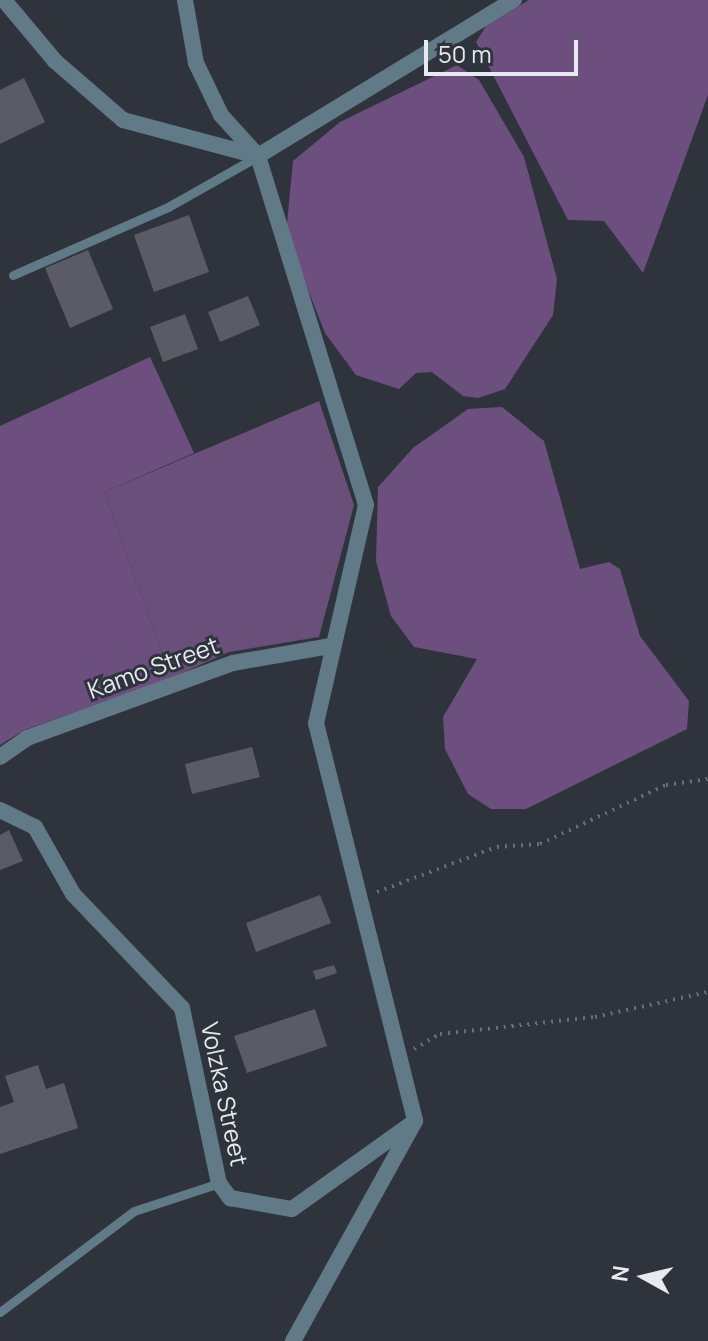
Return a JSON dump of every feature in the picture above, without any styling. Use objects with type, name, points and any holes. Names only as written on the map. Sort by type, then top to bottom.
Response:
[{"type":"street","points":[[4,0],[55,61],[123,120],[258,156],[514,0]]},
{"type":"street","points":[[185,0],[196,63],[221,115],[258,156],[366,505],[330,646],[316,723],[395,1060],[415,1121],[293,1341]]},
{"type":"street","name":"Kamo Street","points":[[0,757],[27,738],[233,663],[330,646]]},
{"type":"street","name":"Volzka Street","points":[[0,810],[35,827],[73,894],[182,1008],[219,1183],[230,1198],[292,1209],[415,1121]]},
{"type":"lane","points":[[13,275],[168,207],[258,156]]},
{"type":"lane","points":[[0,1312],[134,1211],[219,1183]]},
{"type":"path","points":[[354,888],[379,893],[497,847],[540,844],[666,785],[708,779]]},
{"type":"path","points":[[395,1060],[440,1034],[595,1017],[708,992]]},
{"type":"shaded area","points":[[529,0],[708,0],[708,95],[643,273],[604,221],[568,220],[476,42],[486,26]]},
{"type":"shaded area","points":[[457,65],[479,80],[524,157],[557,279],[553,315],[505,389],[478,398],[463,396],[432,372],[416,373],[399,389],[356,375],[325,333],[286,234],[293,161],[340,122]]},
{"type":"shaded area","points":[[150,357],[194,453],[104,492],[171,678],[24,730],[0,745],[0,426]]},
{"type":"shaded area","points":[[319,401],[354,505],[319,637],[229,652],[171,678],[104,492]]},
{"type":"shaded area","points":[[502,407],[544,441],[580,569],[609,562],[620,569],[640,636],[689,701],[687,729],[526,809],[491,809],[468,794],[445,749],[443,717],[477,659],[414,647],[391,616],[376,561],[378,487],[413,448],[468,409]]},
{"type":"building","points":[[24,78],[45,122],[0,144],[0,90]]},
{"type":"building","points":[[189,215],[209,272],[154,292],[134,235]]},
{"type":"building","points":[[88,250],[113,309],[70,328],[45,268]]},
{"type":"building","points":[[248,296],[260,325],[220,342],[208,312]]},
{"type":"building","points":[[185,314],[198,349],[163,362],[150,327]]},
{"type":"building","points":[[252,747],[260,777],[192,794],[185,764]]},
{"type":"building","points":[[9,830],[23,861],[0,870],[0,835]]},
{"type":"building","points":[[320,895],[331,923],[256,952],[246,923]]},
{"type":"building","points":[[334,965],[337,973],[316,980],[313,971]]},
{"type":"building","points":[[315,1009],[327,1046],[247,1073],[234,1036]]},
{"type":"building","points":[[38,1065],[46,1089],[64,1083],[78,1128],[0,1154],[0,1107],[14,1102],[5,1076]]}]
